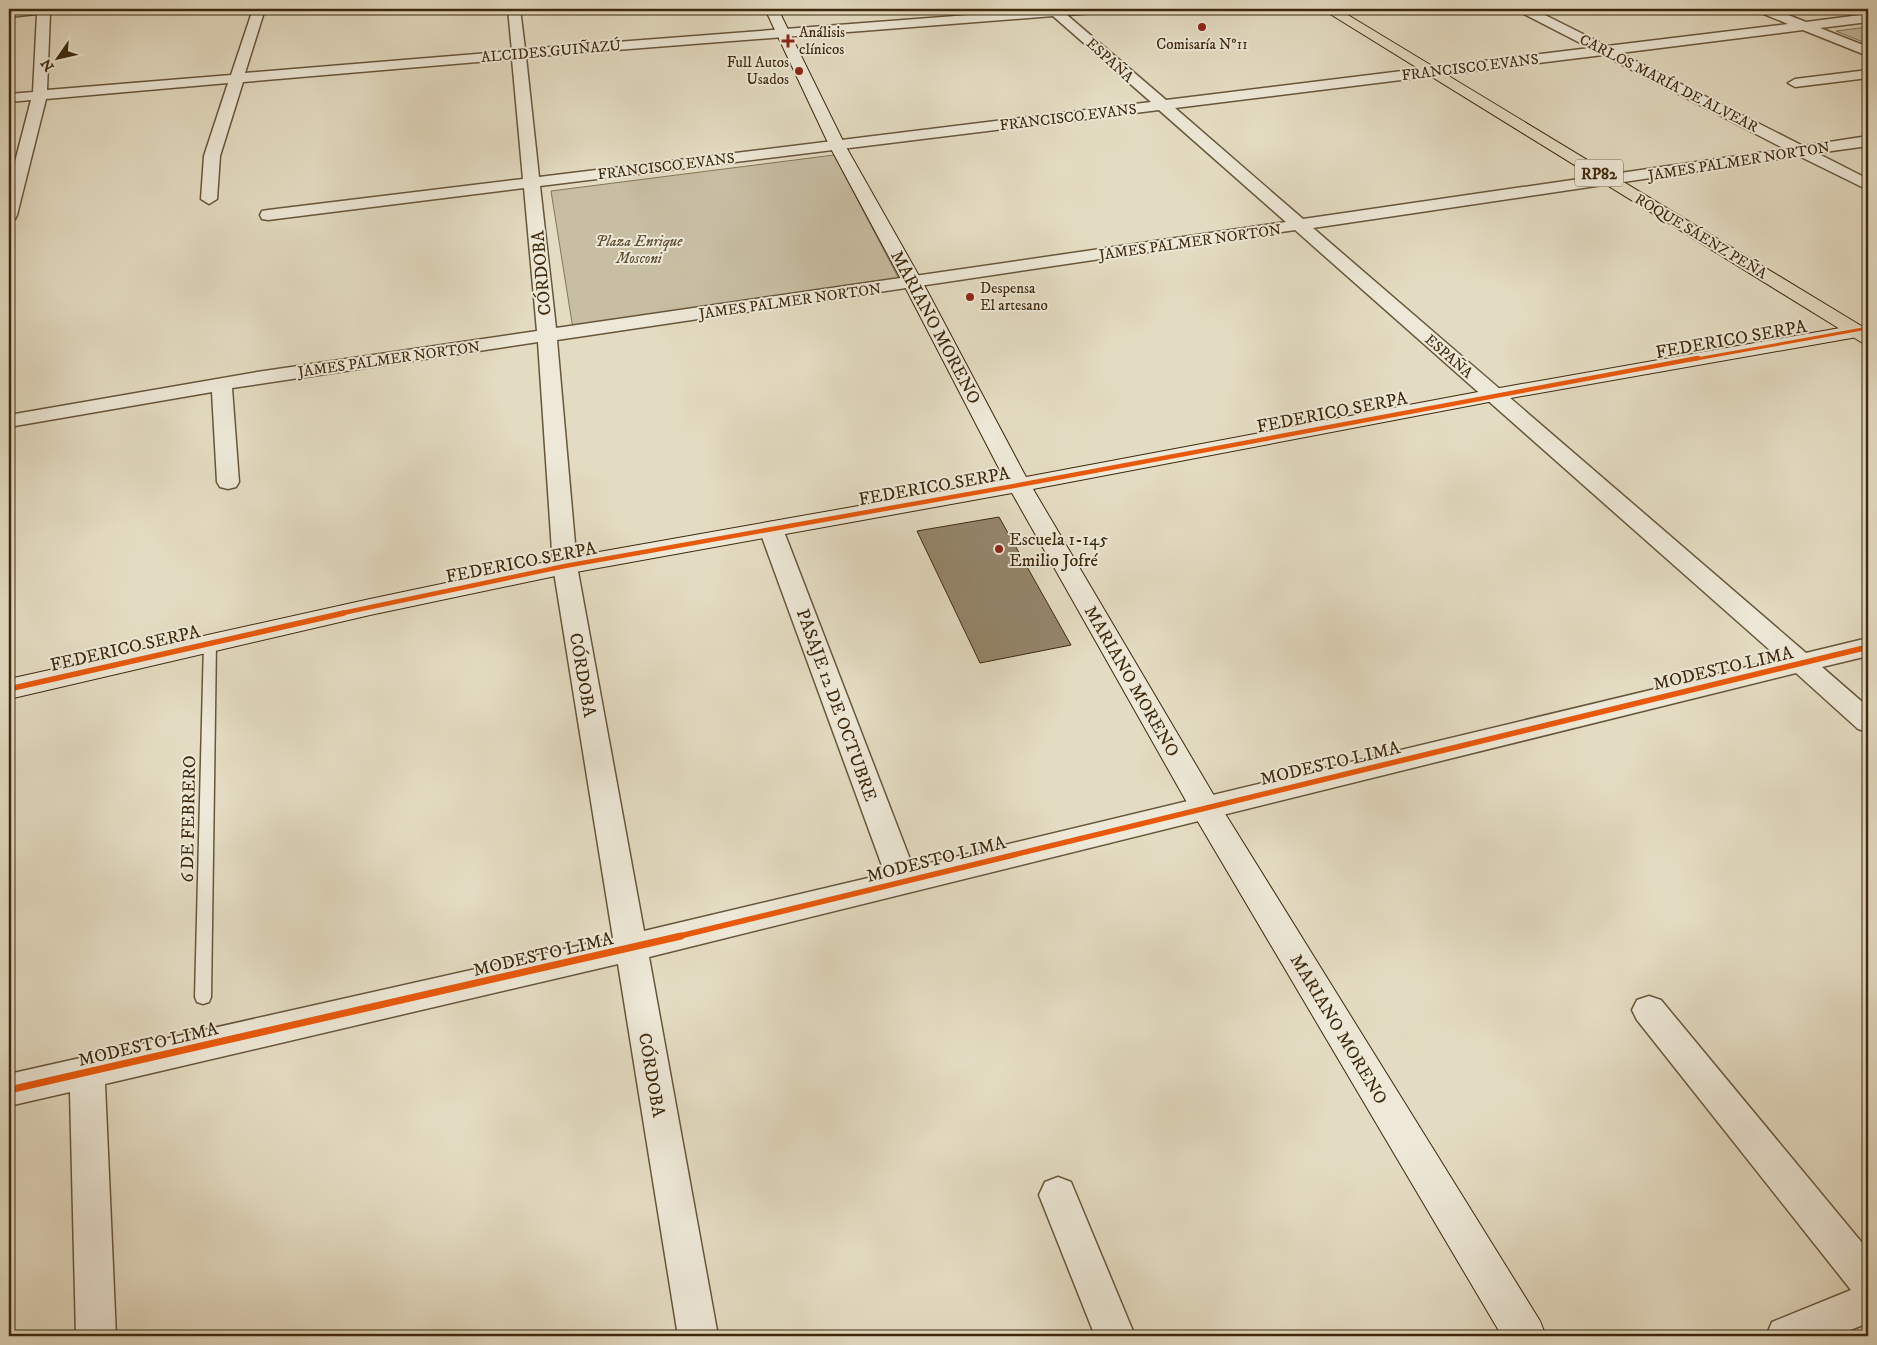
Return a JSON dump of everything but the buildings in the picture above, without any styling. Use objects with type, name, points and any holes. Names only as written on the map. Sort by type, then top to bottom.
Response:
[{"type":"main road","name":"ROQUE SÁENZ PEÑA","points":[[1329,9],[1864,332]]},
{"type":"street","points":[[9,13],[47,9],[40,95],[9,216]]},
{"type":"street","points":[[209,200],[212,156],[259,9]]},
{"type":"street","name":"CÓRDOBA","points":[[514,9],[547,337],[565,566],[698,1336]]},
{"type":"street","name":"MARIANO MORENO","points":[[771,9],[837,145],[913,283],[1019,485],[1205,807],[1525,1336]]},
{"type":"street","points":[[898,9],[908,23]]},
{"type":"street","name":"ALCIDES GUIÑAZÚ","points":[[9,98],[236,77],[782,32],[1055,10],[1094,9]]},
{"type":"street","name":"CARLOS MARÍA DE ALVEAR","points":[[1524,9],[1868,185]]},
{"type":"street","points":[[1763,9],[1868,52]]},
{"type":"street","name":"ESPAÑA","points":[[1055,10],[1161,106],[1868,722]]},
{"type":"street","name":"FRANCISCO EVANS","points":[[268,215],[1868,18]]},
{"type":"street","points":[[1795,83],[1868,74]]},
{"type":"street","name":"JAMES PALMER NORTON","points":[[9,421],[222,384],[1868,141]]},
{"type":"street","name":"FEDERICO SERPA","points":[[9,689],[210,642],[565,566],[1019,485],[1494,395],[1864,332]]},
{"type":"street","points":[[222,384],[228,482]]},
{"type":"street","name":"PASAJE 12 DE OCTUBRE","points":[[771,529],[903,881]]},
{"type":"street","name":"MODESTO LIMA","points":[[9,1090],[630,948],[1868,647]]},
{"type":"street","points":[[1650,1010],[1868,1280]]},
{"type":"street","points":[[87,1072],[96,1336]]},
{"type":"street","points":[[1058,1195],[1115,1336]]},
{"type":"street","points":[[1786,1336],[1868,1303]]},
{"type":"lane","name":"6 DE FEBRERO","points":[[203,997],[210,642]]},
{"type":"green space","points":[[1868,27],[1868,44],[1836,31]]},
{"type":"green space","name":"Plaza Enrique Mosconi","points":[[834,155],[899,279],[573,329],[551,191]]},
{"type":"cycle path","points":[[9,689],[370,607],[565,566],[1019,485],[1494,395],[1868,328]]},
{"type":"cycle path","points":[[9,1090],[630,948],[1868,647]]},
{"type":"place","name":"Comisaría Nº11","points":[[1202,27]]},
{"type":"place","name":"Análisis clínicos","points":[[788,41]]},
{"type":"place","name":"Full Autos Usados","points":[[799,71]]},
{"type":"place","name":"Despensa El artesano","points":[[970,297]]},
{"type":"place","name":"Escuela 1-145 Emilio Jofré","points":[[999,549]]}]
